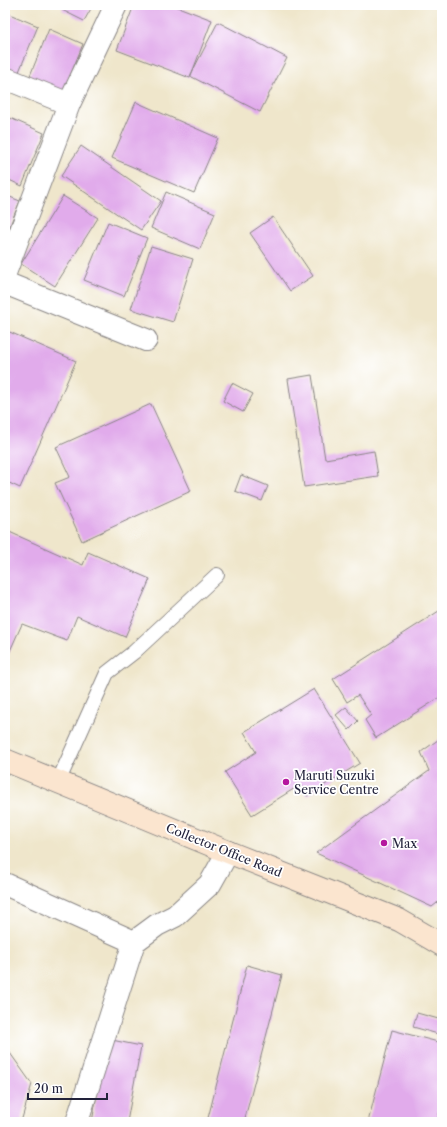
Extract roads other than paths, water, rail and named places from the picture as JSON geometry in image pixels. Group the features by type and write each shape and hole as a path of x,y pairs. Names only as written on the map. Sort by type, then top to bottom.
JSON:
{"main road":[{"name":"Collector Office Road","path":"5,760 228,852 400,920 442,945"}],"street":[{"path":"5,273 69,104 116,5"},
{"path":"5,78 69,104"},
{"path":"5,283 146,340"},
{"path":"77,1122 134,942 157,925 175,916 210,884 228,852"},
{"path":"5,884 134,942"}],"lane":[{"path":"58,782 107,673 134,652 216,575"}],"place":[{"name":"Maruti Suzuki Service Centre","path":"286,782"},
{"name":"Max","path":"384,843"}]}
